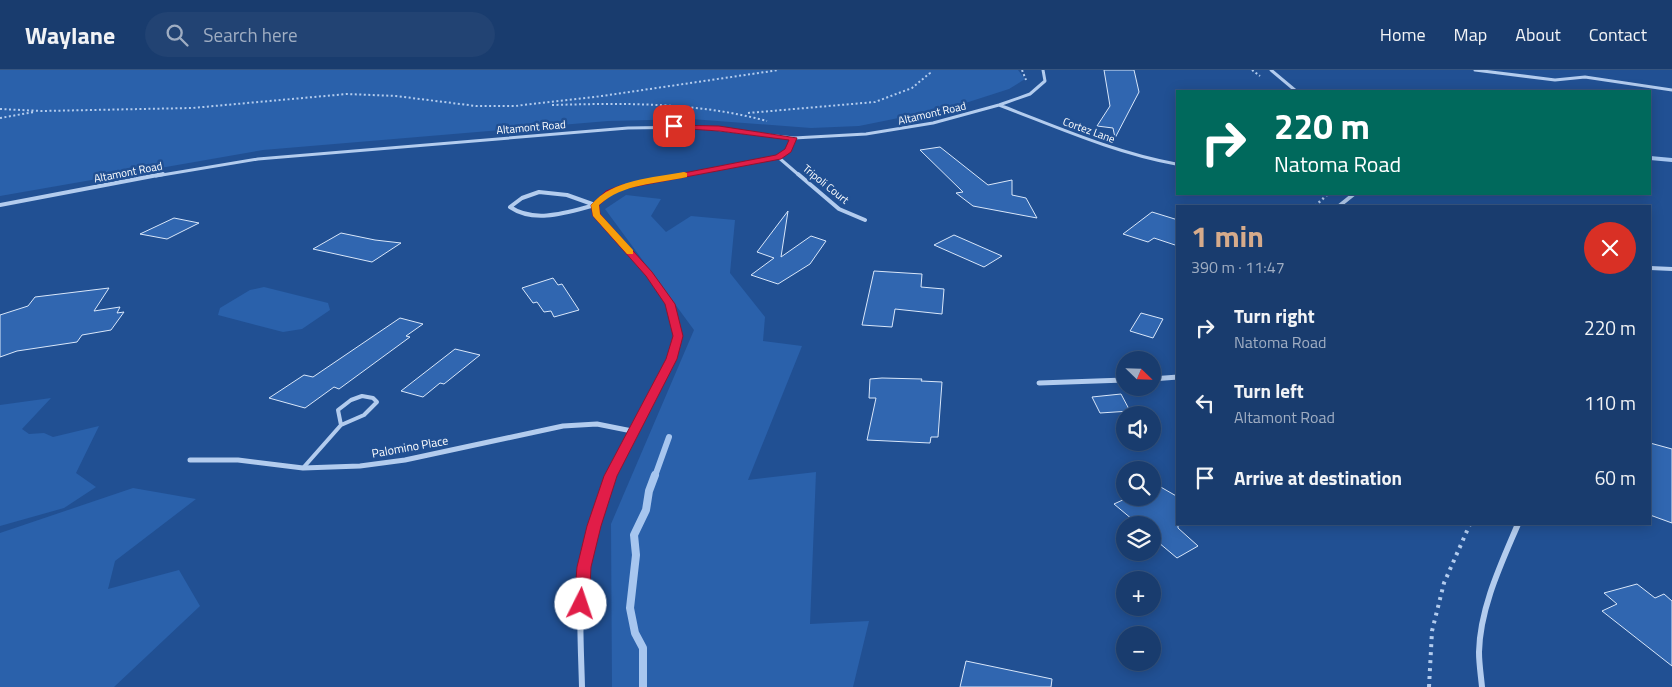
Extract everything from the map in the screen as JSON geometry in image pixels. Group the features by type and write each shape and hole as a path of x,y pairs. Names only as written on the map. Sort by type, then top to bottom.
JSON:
{"street":[{"name":"Altamont Road","path":"0,205 231,162 331,152 648,126 719,129 794,138 831,137 902,129 933,123 999,105 1030,94 1042,86 1045,81 1043,70"},
{"path":"1271,70 1295,90"},
{"path":"1475,70 1557,80 1585,77 1672,90"},
{"name":"Cortez Lane","path":"999,105 1122,151 1148,159 1176,164"},
{"path":"595,205 567,195 539,192 522,198 510,207 516,212 531,216 556,214 595,205 609,192 625,186 778,157 788,150 794,138"},
{"name":"Tripoli Court","path":"778,157 839,209 865,220"},
{"path":"1340,205 1353,195"},
{"path":"582,687 580,622 584,567 594,526 610,476 671,359 678,336 670,304 649,274 596,214 595,205"},
{"path":"1651,268 1672,269"},
{"path":"1161,378 1176,377"},
{"path":"1039,383 1116,380"},
{"name":"Palomino Place","path":"190,460 238,460 275,466 304,468 360,466 405,460 563,426 597,424 632,431"},
{"path":"1482,687 1479,650 1484,619 1500,567 1518,525"}],"lane":[{"path":"304,468 341,425 364,415 377,402 374,397 364,396 345,402 338,410 341,425"}],"path":[{"path":"537,105 756,75 779,70"},
{"path":"0,108 42,111 192,108 347,94 396,96 476,106 619,104 742,113 791,111 876,102 912,88 930,74 930,70"},
{"path":"0,118 42,111"},
{"path":"742,113 769,121"},
{"path":"1315,205 1327,195"},
{"path":"1429,687 1434,622 1444,583 1470,525"}],"shaded area":[{"path":"0,70 1018,70 1025,79 1009,89 953,107 859,126 811,128 691,119 608,121 263,150 0,196"},
{"path":"626,195 661,199 651,216 666,232 691,216 735,220 730,273 765,317 763,341 802,346 748,480 816,472 810,624 869,621 853,687 612,687 611,524 694,330 605,209"},
{"path":"264,287 328,303 330,310 302,329 283,332 218,315 220,308 250,290"},
{"path":"51,398 22,429 29,434 44,433 53,437 99,426 76,473 96,487 64,508 0,526 0,405"},
{"path":"133,488 196,499 115,561 108,589 179,570 200,606 114,687 0,687 0,533"}],"building":[{"path":"1104,70 1134,70 1139,92 1115,138 1113,128 1097,126 1110,106"},
{"path":"940,147 988,185 1012,180 1012,195 1026,198 1037,218 973,206 956,193 963,192 920,150"},
{"path":"788,211 781,257 811,236 826,241 810,264 778,284 751,275 774,258 757,252"},
{"path":"1152,212 1176,219 1176,245 1154,238 1148,242 1123,234"},
{"path":"174,218 199,223 167,239 140,234"},
{"path":"341,233 401,243 372,262 313,249"},
{"path":"954,235 1002,256 984,267 934,245"},
{"path":"874,271 922,274 921,287 944,289 942,314 895,309 892,327 862,325"},
{"path":"553,278 558,285 562,284 579,310 554,317 551,311 544,312 537,302 533,303 522,288"},
{"path":"109,288 94,311 120,307 117,313 124,312 111,330 82,335 77,342 17,351 0,357 0,315 28,306 35,297"},
{"path":"1141,313 1163,319 1153,338 1130,331"},
{"path":"400,318 423,324 406,336 410,337 339,389 334,387 305,408 269,398 304,375 313,377"},
{"path":"455,349 480,355 444,384 440,383 423,397 401,391"},
{"path":"870,379 922,379 921,381 942,382 938,437 931,437 930,443 867,440 876,398 869,398"},
{"path":"1116,395 1122,396 1127,406 1116,406 1116,412 1100,413 1092,397"},
{"path":"1651,443 1672,449 1672,523 1651,515"},
{"path":"1161,487 1176,496 1176,525 1198,546 1177,558 1161,545 1161,516 1128,516 1116,506 1161,506"},
{"path":"1637,584 1655,598 1664,594 1672,601 1672,666 1602,611 1617,604 1604,593"},
{"path":"966,661 1052,679 1051,687 960,687"}],"waterway":[{"path":"1651,158 1672,160"},
{"path":"655,476 669,437"},
{"path":"643,687 643,648 635,633 630,608 636,555 634,535 646,510 649,491 655,475"}],"slow traffic":[{"path":"630,252 596,214 595,205 600,198 609,192 625,186 684,175"}],"route":[{"path":"581,604 584,567 594,526 610,476 671,359 678,336 670,304 649,274 596,214 595,205 600,198 609,192 625,186 778,157 788,150 794,138 674,126"}]}
